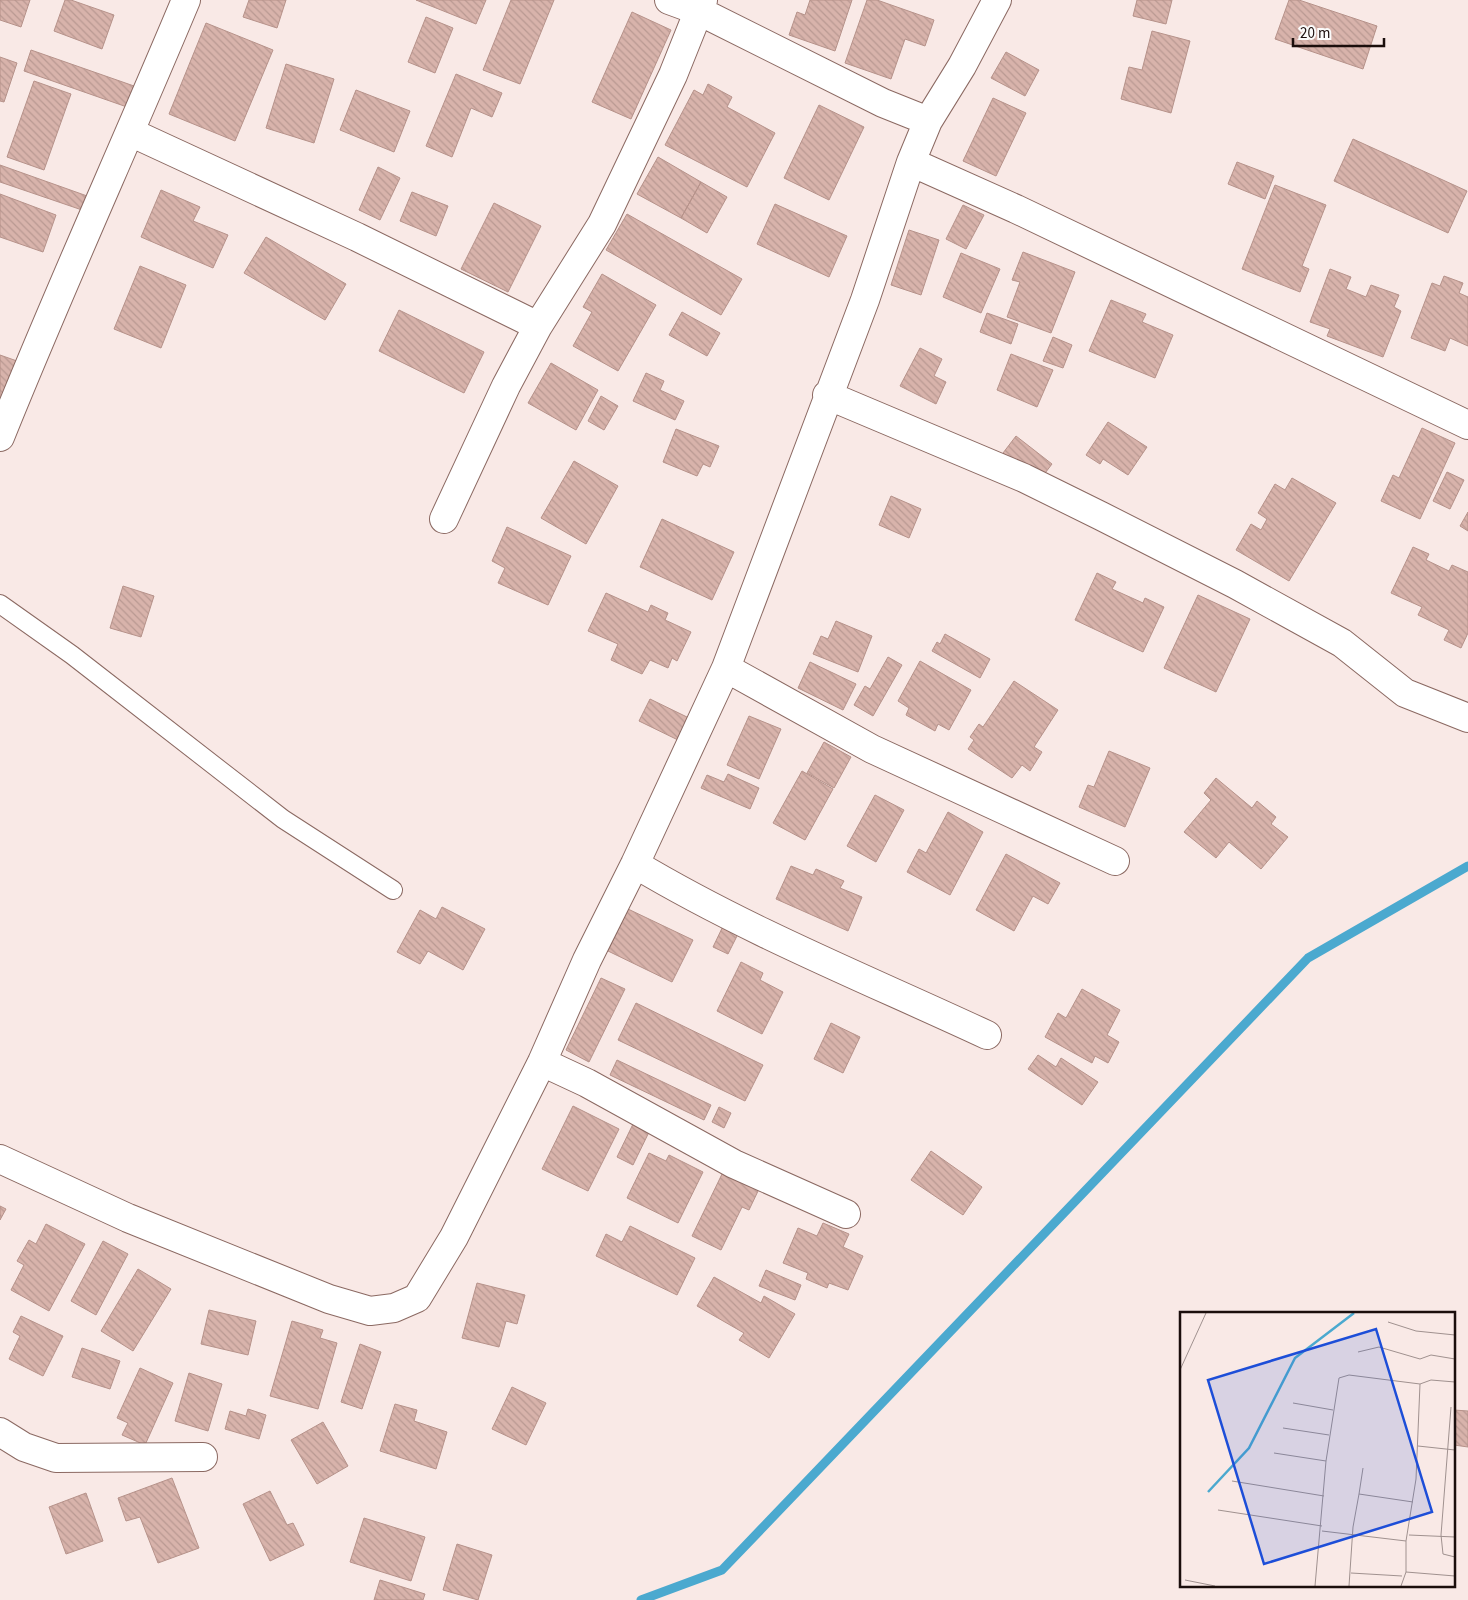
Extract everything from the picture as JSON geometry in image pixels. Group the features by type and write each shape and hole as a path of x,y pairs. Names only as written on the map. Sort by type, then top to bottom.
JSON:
{"street":[{"path":"0,437 52,306 130,132 186,0"},
{"path":"669,0 701,5 883,102 928,122"},
{"path":"0,1159 128,1218 329,1299 370,1311 394,1308 417,1298 454,1237 542,1062 587,960 635,864 726,668 827,395 865,300 911,162 928,122 967,58 998,0"},
{"path":"444,519 506,386 538,326 602,224 673,75 701,5"},
{"path":"130,132 357,237 538,326"},
{"path":"911,162 1016,209 1468,425"},
{"path":"827,395 1024,478 1101,516 1234,584 1342,643 1405,694 1468,718"},
{"path":"726,668 872,749 1115,861"},
{"path":"635,864 681,892 726,914 987,1035"},
{"path":"542,1062 588,1083 734,1164 846,1214"},
{"path":"0,1432 24,1447 56,1458 203,1457"}],"lane":[{"path":"0,604 72,655 282,819 393,890"}],"building":[{"path":"0,0 30,0 21,27 0,20"},
{"path":"65,0 71,0 114,15 102,49 54,31"},
{"path":"249,0 286,0 277,28 243,17"},
{"path":"416,0 486,0 476,24"},
{"path":"511,0 554,0 520,84 483,70"},
{"path":"810,0 852,0 835,51 789,35 797,12 805,15"},
{"path":"867,0 877,0 934,20 925,46 905,39 891,79 845,63"},
{"path":"1137,0 1172,0 1166,24 1133,16"},
{"path":"1289,0 1299,0 1377,26 1363,69 1275,39"},
{"path":"632,12 671,30 631,119 592,102"},
{"path":"426,17 453,28 435,73 408,62"},
{"path":"206,23 273,50 235,141 169,114"},
{"path":"1152,31 1190,41 1171,113 1121,99 1129,67 1142,70"},
{"path":"31,50 134,86 127,107 24,71"},
{"path":"1006,52 1039,70 1025,96 991,78"},
{"path":"0,57 17,63 4,102 0,101"},
{"path":"286,64 334,79 314,143 266,128"},
{"path":"456,74 502,93 492,117 471,108 452,157 426,146"},
{"path":"34,81 71,94 44,170 7,157"},
{"path":"708,84 732,97 727,107 775,133 747,187 665,145 694,90 703,95"},
{"path":"356,90 410,111 394,152 340,130"},
{"path":"993,98 1026,113 996,176 963,161"},
{"path":"819,105 864,127 829,200 784,178"},
{"path":"1353,139 1467,191 1448,233 1334,181"},
{"path":"658,157 701,182 681,218 637,194"},
{"path":"1237,162 1274,176 1265,199 1228,184"},
{"path":"0,165 90,197 85,211 0,182"},
{"path":"378,167 400,178 380,220 359,210"},
{"path":"701,182 727,197 707,233 681,218"},
{"path":"1275,185 1326,205 1302,266 1309,269 1300,292 1242,269"},
{"path":"161,190 200,207 193,221 228,235 213,268 141,237"},
{"path":"412,192 448,206 436,236 400,221"},
{"path":"0,194 56,215 43,252 0,237"},
{"path":"494,203 541,226 508,292 461,269"},
{"path":"775,204 847,236 829,277 757,244"},
{"path":"963,205 984,215 966,249 946,239"},
{"path":"627,214 742,279 721,315 606,250"},
{"path":"909,230 939,240 921,295 891,285"},
{"path":"266,237 346,284 325,320 244,273"},
{"path":"1023,252 1075,272 1051,333 1007,317 1020,282 1012,280"},
{"path":"961,253 1000,269 981,313 943,297"},
{"path":"140,266 186,285 161,348 114,329"},
{"path":"1330,269 1351,277 1346,289 1366,297 1371,285 1399,295 1394,307 1401,311 1383,357 1327,336 1330,329 1310,322"},
{"path":"602,274 656,305 618,371 573,346 592,312 583,307"},
{"path":"1444,276 1463,283 1459,293 1468,297 1468,346 1450,338 1445,351 1411,338 1432,283 1440,286"},
{"path":"1111,300 1146,314 1142,322 1173,335 1155,378 1089,351"},
{"path":"399,310 484,352 464,393 379,351"},
{"path":"682,312 720,333 707,356 669,335"},
{"path":"987,313 1018,324 1011,344 980,332"},
{"path":"1053,337 1072,345 1063,368 1043,361"},
{"path":"920,348 942,359 934,376 946,382 936,404 900,386"},
{"path":"1011,354 1053,370 1037,407 997,390"},
{"path":"0,355 17,361 3,399 0,398"},
{"path":"551,363 598,390 576,430 528,403"},
{"path":"646,373 664,381 660,390 684,401 675,420 633,401"},
{"path":"601,396 618,406 604,430 588,421"},
{"path":"1108,422 1147,447 1128,475 1103,459 1100,464 1086,455"},
{"path":"1422,428 1455,443 1420,519 1381,501 1393,475 1399,478"},
{"path":"676,429 719,446 710,467 703,464 697,476 663,462"},
{"path":"1016,436 1052,464 1039,481 1003,453"},
{"path":"574,461 618,486 586,544 541,518"},
{"path":"1447,472 1464,480 1450,509 1433,501"},
{"path":"1292,478 1336,503 1289,581 1236,550 1251,524 1261,530 1267,519 1258,513 1275,484 1285,490"},
{"path":"891,496 921,509 909,538 879,525"},
{"path":"1468,512 1468,531 1460,526"},
{"path":"662,519 734,552 712,600 640,567"},
{"path":"507,527 571,556 548,605 498,583 505,568 492,561"},
{"path":"1413,547 1429,554 1426,560 1449,571 1452,565 1468,572 1468,633 1461,648 1444,640 1449,630 1418,615 1422,607 1391,593"},
{"path":"1097,573 1116,582 1112,589 1143,603 1145,598 1164,607 1143,652 1075,620"},
{"path":"123,586 154,596 141,637 110,628"},
{"path":"606,593 648,612 651,605 668,613 665,620 691,632 677,661 672,658 668,668 650,660 642,674 611,660 618,644 588,631"},
{"path":"1198,595 1250,619 1216,692 1164,668"},
{"path":"836,621 872,636 858,672 813,654 821,636 828,639"},
{"path":"945,634 990,659 980,678 932,651 937,642 940,644"},
{"path":"888,657 902,665 873,716 854,705 865,686 870,689"},
{"path":"920,661 971,690 949,730 938,724 935,731 906,715 909,708 898,701"},
{"path":"810,662 856,684 843,710 798,688"},
{"path":"1014,681 1058,710 1034,747 1042,752 1030,771 1022,765 1012,778 968,749 974,740 970,737 979,724 983,727"},
{"path":"650,699 689,718 678,740 639,721"},
{"path":"749,716 781,729 759,779 727,765"},
{"path":"824,742 851,757 834,788 807,773"},
{"path":"1109,751 1150,768 1125,827 1079,807 1088,785 1094,787"},
{"path":"802,771 833,789 805,840 773,823"},
{"path":"728,774 759,788 750,809 701,788 707,775 724,782"},
{"path":"1216,778 1252,808 1257,801 1276,817 1271,824 1288,837 1261,869 1229,842 1216,858 1184,832 1211,800 1204,793"},
{"path":"875,795 904,810 876,862 847,846"},
{"path":"948,812 983,832 950,895 907,872 919,849 926,853"},
{"path":"1006,854 1060,883 1048,904 1033,896 1014,931 976,910"},
{"path":"791,866 813,875 816,869 844,881 840,888 862,897 848,931 776,899"},
{"path":"442,907 485,929 463,970 428,951 420,964 397,952 420,910 436,919"},
{"path":"628,909 693,940 672,982 608,951"},
{"path":"725,922 740,930 728,954 713,947"},
{"path":"741,962 763,973 760,980 783,992 762,1034 717,1011"},
{"path":"601,978 625,989 589,1062 566,1050"},
{"path":"1082,989 1120,1010 1107,1035 1119,1042 1108,1063 1095,1056 1092,1063 1045,1037 1058,1013 1066,1018"},
{"path":"636,1003 763,1065 745,1101 618,1040"},
{"path":"831,1023 860,1037 843,1073 814,1059"},
{"path":"1038,1055 1056,1067 1061,1058 1098,1082 1082,1105 1028,1069"},
{"path":"617,1060 711,1105 704,1120 610,1075"},
{"path":"573,1106 619,1129 588,1191 542,1169"},
{"path":"719,1107 731,1113 724,1128 712,1122"},
{"path":"634,1122 650,1130 633,1165 617,1157"},
{"path":"931,1151 982,1187 963,1215 911,1180"},
{"path":"649,1153 666,1161 669,1155 703,1172 678,1223 627,1198"},
{"path":"723,1172 759,1189 749,1210 742,1207 721,1250 692,1236"},
{"path":"0,1206 6,1209 0,1220"},
{"path":"823,1223 849,1234 843,1247 863,1256 848,1290 829,1283 827,1288 806,1279 808,1273 783,1263 798,1228 817,1236"},
{"path":"46,1224 85,1244 49,1311 11,1290 24,1265 17,1261 29,1240 36,1244"},
{"path":"630,1226 695,1258 677,1295 596,1256 606,1234 622,1242"},
{"path":"103,1241 128,1254 96,1315 71,1301"},
{"path":"138,1269 171,1289 133,1351 101,1331"},
{"path":"766,1270 801,1285 795,1300 759,1286"},
{"path":"714,1277 761,1303 764,1296 795,1314 769,1358 739,1340 744,1333 697,1306"},
{"path":"477,1283 525,1295 517,1324 506,1321 499,1347 462,1338"},
{"path":"209,1310 256,1321 248,1355 201,1344"},
{"path":"21,1316 63,1336 43,1376 9,1359 20,1336 13,1332"},
{"path":"292,1321 323,1330 320,1338 337,1343 318,1409 270,1396"},
{"path":"360,1344 381,1352 362,1409 341,1402"},
{"path":"82,1348 120,1361 110,1389 72,1377"},
{"path":"140,1368 173,1383 145,1445 122,1435 128,1423 117,1418"},
{"path":"189,1373 222,1384 208,1431 175,1421"},
{"path":"512,1387 546,1403 526,1445 492,1429"},
{"path":"395,1404 417,1410 414,1421 447,1432 436,1469 380,1451"},
{"path":"248,1409 266,1415 259,1439 225,1429 230,1411 246,1416"},
{"path":"1456,1410 1468,1411 1468,1447 1456,1445"},
{"path":"323,1422 348,1466 317,1484 291,1440"},
{"path":"172,1478 199,1548 158,1563 140,1517 126,1521 118,1498"},
{"path":"270,1491 287,1525 293,1523 304,1545 270,1561 243,1504"},
{"path":"86,1493 103,1541 66,1554 49,1507"},
{"path":"364,1518 425,1537 411,1581 350,1562"},
{"path":"457,1544 492,1555 478,1600 443,1590"},
{"path":"380,1580 425,1594 423,1600 374,1600"}],"waterway":[{"path":"641,1600 722,1570 1308,958 1468,866"}]}
